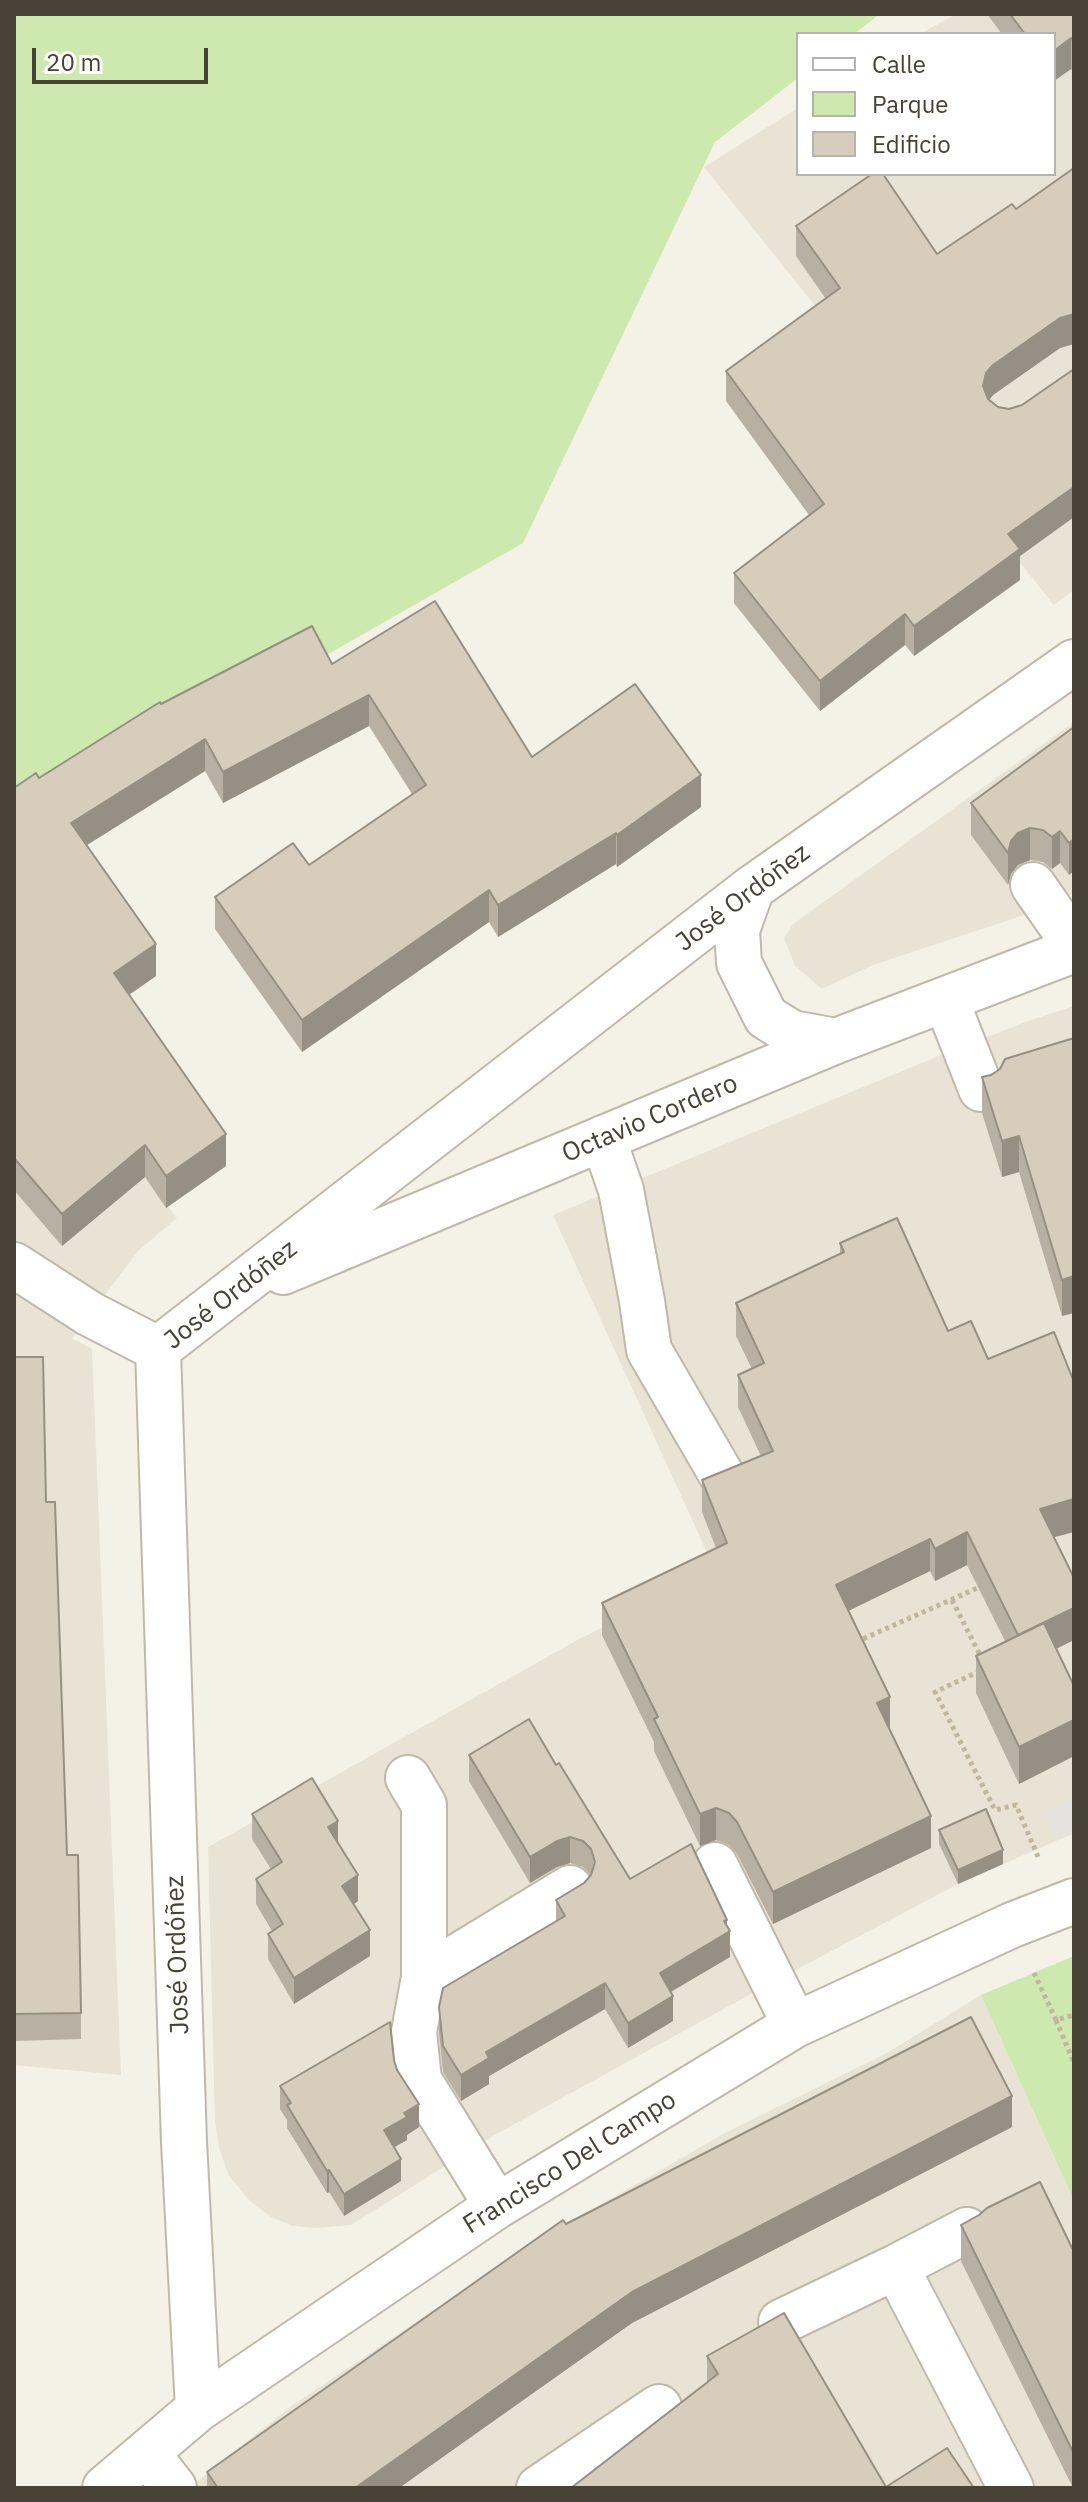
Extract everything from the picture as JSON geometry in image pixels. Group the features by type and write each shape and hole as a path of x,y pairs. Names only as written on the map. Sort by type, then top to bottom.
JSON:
{"street":[{"name":"José Ordóñez","path":"198,2409 184,2142 158,1349 752,888 1074,662"},
{"path":"1033,885 1074,947"},
{"path":"752,888 737,930 739,963 766,1017 792,1033 836,1041"},
{"name":"Octavio Cordero","path":"230,1295 836,1041 1074,947"},
{"path":"946,1000 981,1089"},
{"path":"603,1138 621,1190 649,1350 721,1474"},
{"path":"14,1265 90,1314 158,1349"},
{"path":"408,1778 424,1805 424,1977 414,2032 419,2080 497,2206"},
{"path":"715,1865 795,2025"},
{"path":"424,1977 570,1888"},
{"name":"Francisco Del Campo","path":"105,2488 198,2409 497,2206 795,2025 1012,1925 1068,1904"},
{"path":"781,2322 967,2230"},
{"path":"896,2267 1011,2488"},
{"path":"539,2488 659,2407"},
{"path":"147,2453 174,2488"}],"path":[{"path":"851,1644 995,1581"},
{"path":"952,1600 987,1668 935,1692 995,1810 1016,1805 1034,1850 1068,1904"},
{"path":"1012,1925 1074,2063"},
{"path":"1056,2020 1074,2015"}],"shaded area":[{"path":"956,14 1074,14 1074,590 1054,605 704,167 796,109 796,176 1056,176 1056,32 924,32"},
{"path":"1074,722 1074,893 1024,915 873,965 822,989 795,966 784,938 793,924"},
{"path":"1074,1006 1074,1833 958,1884 758,1990 493,2136 351,2225 293,2226 271,2217 250,2201 229,2176 219,2148 215,2121 208,1847 581,1638 697,1582 715,1570 553,1215 941,1055"},
{"path":"14,1010 177,1218 139,1250 72,1338 92,1349 121,2075 14,2065"},
{"path":"1074,1798 1074,1833 1058,1840 1044,1812"},
{"path":"981,1995 1074,2201 1074,2488 189,2488 290,2407 495,2269 725,2133 887,2053"}],"green space":[{"path":"14,14 880,14 857,32 796,32 796,80 715,142 523,543 14,833"},
{"path":"1074,1956 1074,2201 981,1995"}],"building":[{"path":"1010,14 1074,14 1074,43 1071,38 1056,49 1056,32 1024,32"},
{"path":"1074,168 1074,314 1060,318 993,365 986,373 983,386 988,399 998,407 1009,409 1022,405 1074,369 1074,487 1008,534 1020,549 914,626 905,614 820,681 734,573 824,504 726,371 840,288 796,226 869,176 884,176 937,254 1012,204 1016,209"},
{"path":"435,601 532,757 635,684 701,775 617,835 498,905 489,890 302,1020 215,897 293,843 309,865 426,785 369,695 223,772 205,739 71,823 156,944 114,973 226,1134 166,1176 145,1145 62,1214 14,1158 14,788 36,773 39,778 160,702 312,626 332,664"},
{"path":"1074,727 1074,839 1069,843 1060,831 1052,837 1043,830 1030,828 1018,833 1011,841 1008,853 971,803"},
{"path":"1074,1038 1074,1276 1062,1280 1019,1136 1002,1141 982,1077 1000,1069 1005,1059"},
{"path":"897,1218 948,1331 971,1321 988,1359 1054,1332 1074,1382 1074,1499 1040,1509 1074,1578 1074,1608 1018,1635 967,1532 935,1549 930,1539 836,1585 890,1697 877,1703 931,1816 773,1892 737,1822 729,1813 716,1808 700,1814 654,1719 658,1717 602,1603 727,1543 702,1480 773,1451 738,1375 764,1363 736,1303 844,1252 840,1243"},
{"path":"14,1357 43,1357 46,1502 55,1502 67,1855 78,1855 81,2013 14,2014"},
{"path":"1044,1623 1074,1686 1074,1720 1019,1747 976,1656"},
{"path":"529,1719 630,1879 691,1844 730,1931 660,1973 673,1996 628,2023 605,1983 486,2052 489,2058 461,2075 443,2046 439,2007 443,1988 565,1916 556,1900 584,1883 591,1875 595,1862 591,1849 583,1841 570,1837 530,1857 469,1755"},
{"path":"312,1778 338,1821 328,1827 358,1875 342,1886 370,1930 294,1978 268,1934 283,1924 256,1879 282,1862 252,1814"},
{"path":"986,1809 1003,1850 958,1870 939,1830"},
{"path":"971,2017 1012,2096 632,2292 355,2488 218,2488 207,2472 563,2220 566,2224"},
{"path":"390,2022 397,2070 419,2104 404,2113 407,2117 384,2130 401,2159 344,2194 287,2105 291,2103 280,2086"},
{"path":"1040,2182 1074,2252 1074,2454 961,2225 987,2208"},
{"path":"784,2313 886,2487 947,2448 974,2488 571,2488 718,2374 707,2356"}]}
